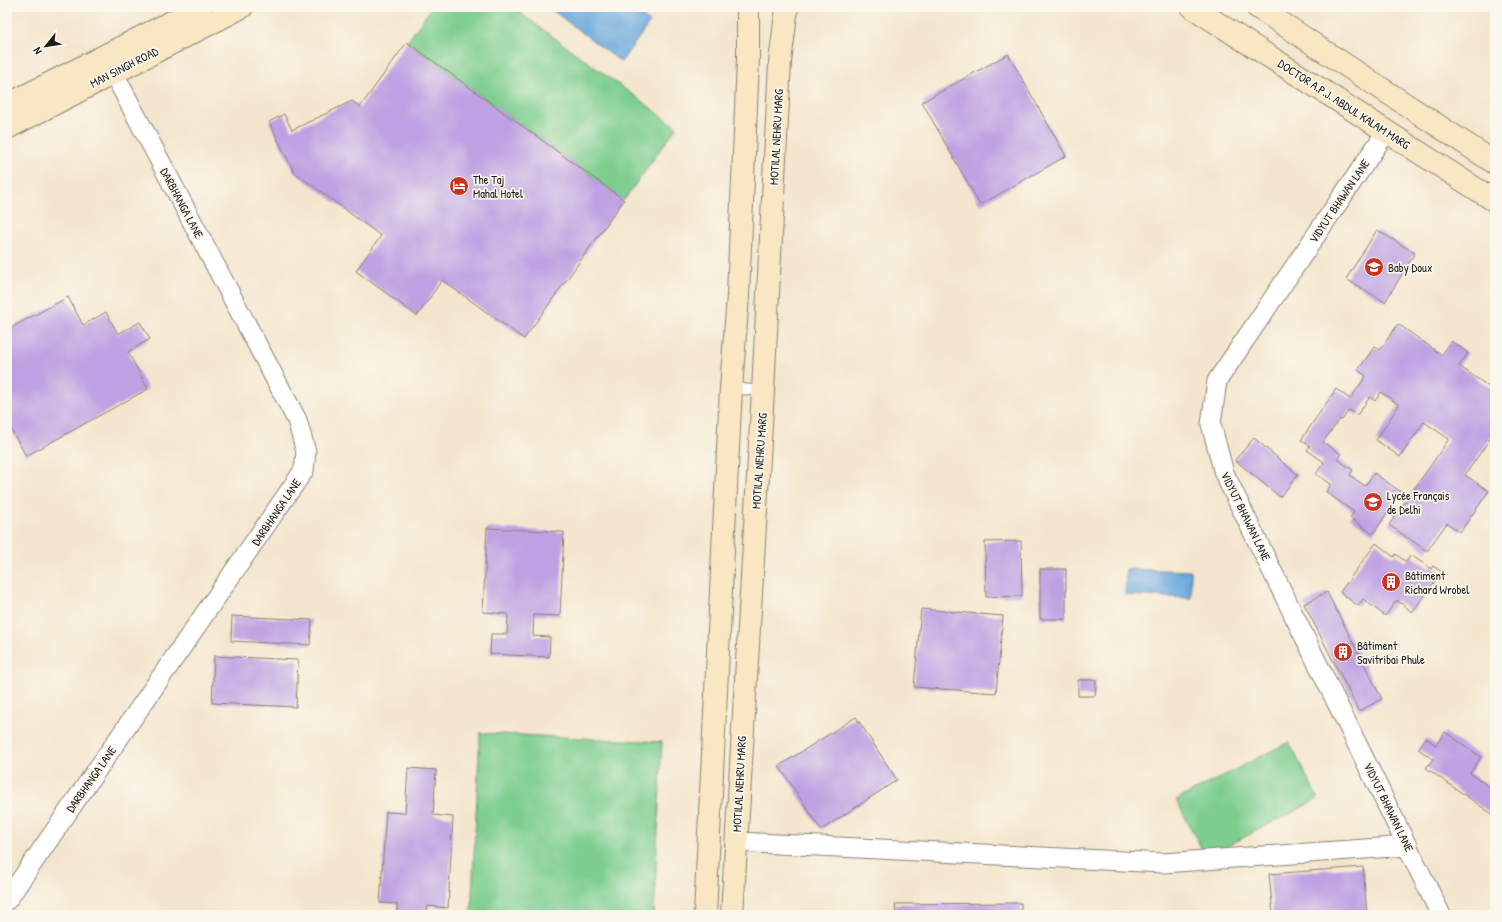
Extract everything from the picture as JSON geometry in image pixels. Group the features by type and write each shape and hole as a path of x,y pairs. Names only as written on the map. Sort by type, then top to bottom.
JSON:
{"main road":[{"name":"MAN SINGH ROAD","path":"7,105 201,7"},
{"name":"MAN SINGH ROAD","path":"7,128 113,72 242,7"},
{"path":"705,915 731,388 738,296 748,68 748,7"},
{"name":"MOTILAL NEHRU MARG","path":"732,915 763,391 780,62 788,7"},
{"name":"DOCTOR A.P.J. ABDUL KALAM MARG","path":"1192,7 1495,201"},
{"path":"1257,7 1495,163"}],"street":[{"name":"DARBHANGA LANE","path":"7,900 304,470 306,452 297,420 113,72"},
{"name":"VIDYUT BHAWAN LANE","path":"1386,132 1217,381 1211,424 1224,473 1441,915"},
{"path":"736,842 1163,863 1408,846"},
{"path":"7,912 10,915"}],"lane":[{"path":"731,388 763,391"}],"green space":[{"path":"432,7 512,7 677,127 624,200 407,42"},
{"path":"480,733 662,742 654,915 471,915"},
{"path":"1289,742 1318,799 1206,857 1176,800"}],"water":[{"path":"548,7 630,7 650,22 621,62"},
{"path":"1126,569 1191,571 1191,598 1125,595"}],"building":[{"name":"The Taj Mahal Hotel","path":"407,42 624,200 524,339 442,280 417,316 356,271 381,236 294,172 269,122 284,114 292,130 352,101 360,107"},
{"path":"1008,54 1066,156 980,205 922,102"},
{"path":"1377,230 1415,253 1385,302 1346,279"},
{"path":"68,297 83,325 106,312 118,334 140,322 150,339 128,352 148,389 26,456 11,429 7,432 7,330"},
{"path":"1398,324 1442,355 1451,341 1468,353 1459,366 1495,391 1495,432 1465,475 1489,491 1460,532 1447,523 1427,551 1389,525 1449,439 1424,422 1400,457 1376,440 1399,405 1381,392 1375,401 1370,397 1357,415 1349,410 1342,420 1340,419 1323,442 1341,454 1337,459 1353,470 1350,475 1365,486 1374,473 1401,492 1373,534 1350,518 1354,512 1326,492 1331,484 1316,474 1324,462 1307,450 1310,446 1301,440 1336,389 1350,399 1366,376 1358,370 1375,346 1380,350"},
{"path":"1254,438 1298,475 1280,497 1235,460"},
{"path":"487,528 564,532 560,616 534,615 533,636 550,637 549,657 490,654 491,634 507,634 508,614 483,612"},
{"path":"1021,541 1022,596 986,597 985,542"},
{"name":"Bâtiment Richard Wrobel","path":"1376,543 1394,557 1396,554 1406,562 1411,555 1431,569 1433,566 1442,572 1412,612 1397,600 1385,616 1363,599 1358,606 1340,592"},
{"path":"1040,569 1066,569 1066,619 1040,619"},
{"name":"Bâtiment Savitribai Phule","path":"1327,592 1382,699 1359,711 1304,604"},
{"path":"921,609 1003,616 996,693 914,687"},
{"path":"232,616 312,620 310,645 231,641"},
{"path":"214,656 298,660 296,707 212,703"},
{"path":"1078,680 1096,680 1095,696 1078,696"},
{"path":"856,717 897,780 821,830 779,766"},
{"path":"1445,732 1481,757 1470,773 1495,791 1495,816 1426,768 1433,759 1418,749 1426,738 1436,745"},
{"path":"408,768 436,770 433,815 453,817 448,908 428,906 427,915 397,915 397,904 380,903 386,812 405,813"},
{"path":"1363,867 1367,915 1273,915 1269,874"},
{"path":"1021,903 1021,915 896,915 895,904"}],"place":[{"name":"The Taj Mahal Hotel","path":"459,186"},
{"name":"Baby Doux","path":"1374,267"},
{"name":"Lycée Français de Delhi","path":"1373,502"},
{"name":"Bâtiment Richard Wrobel","path":"1391,582"},
{"name":"Bâtiment Savitribai Phule","path":"1343,652"}]}
